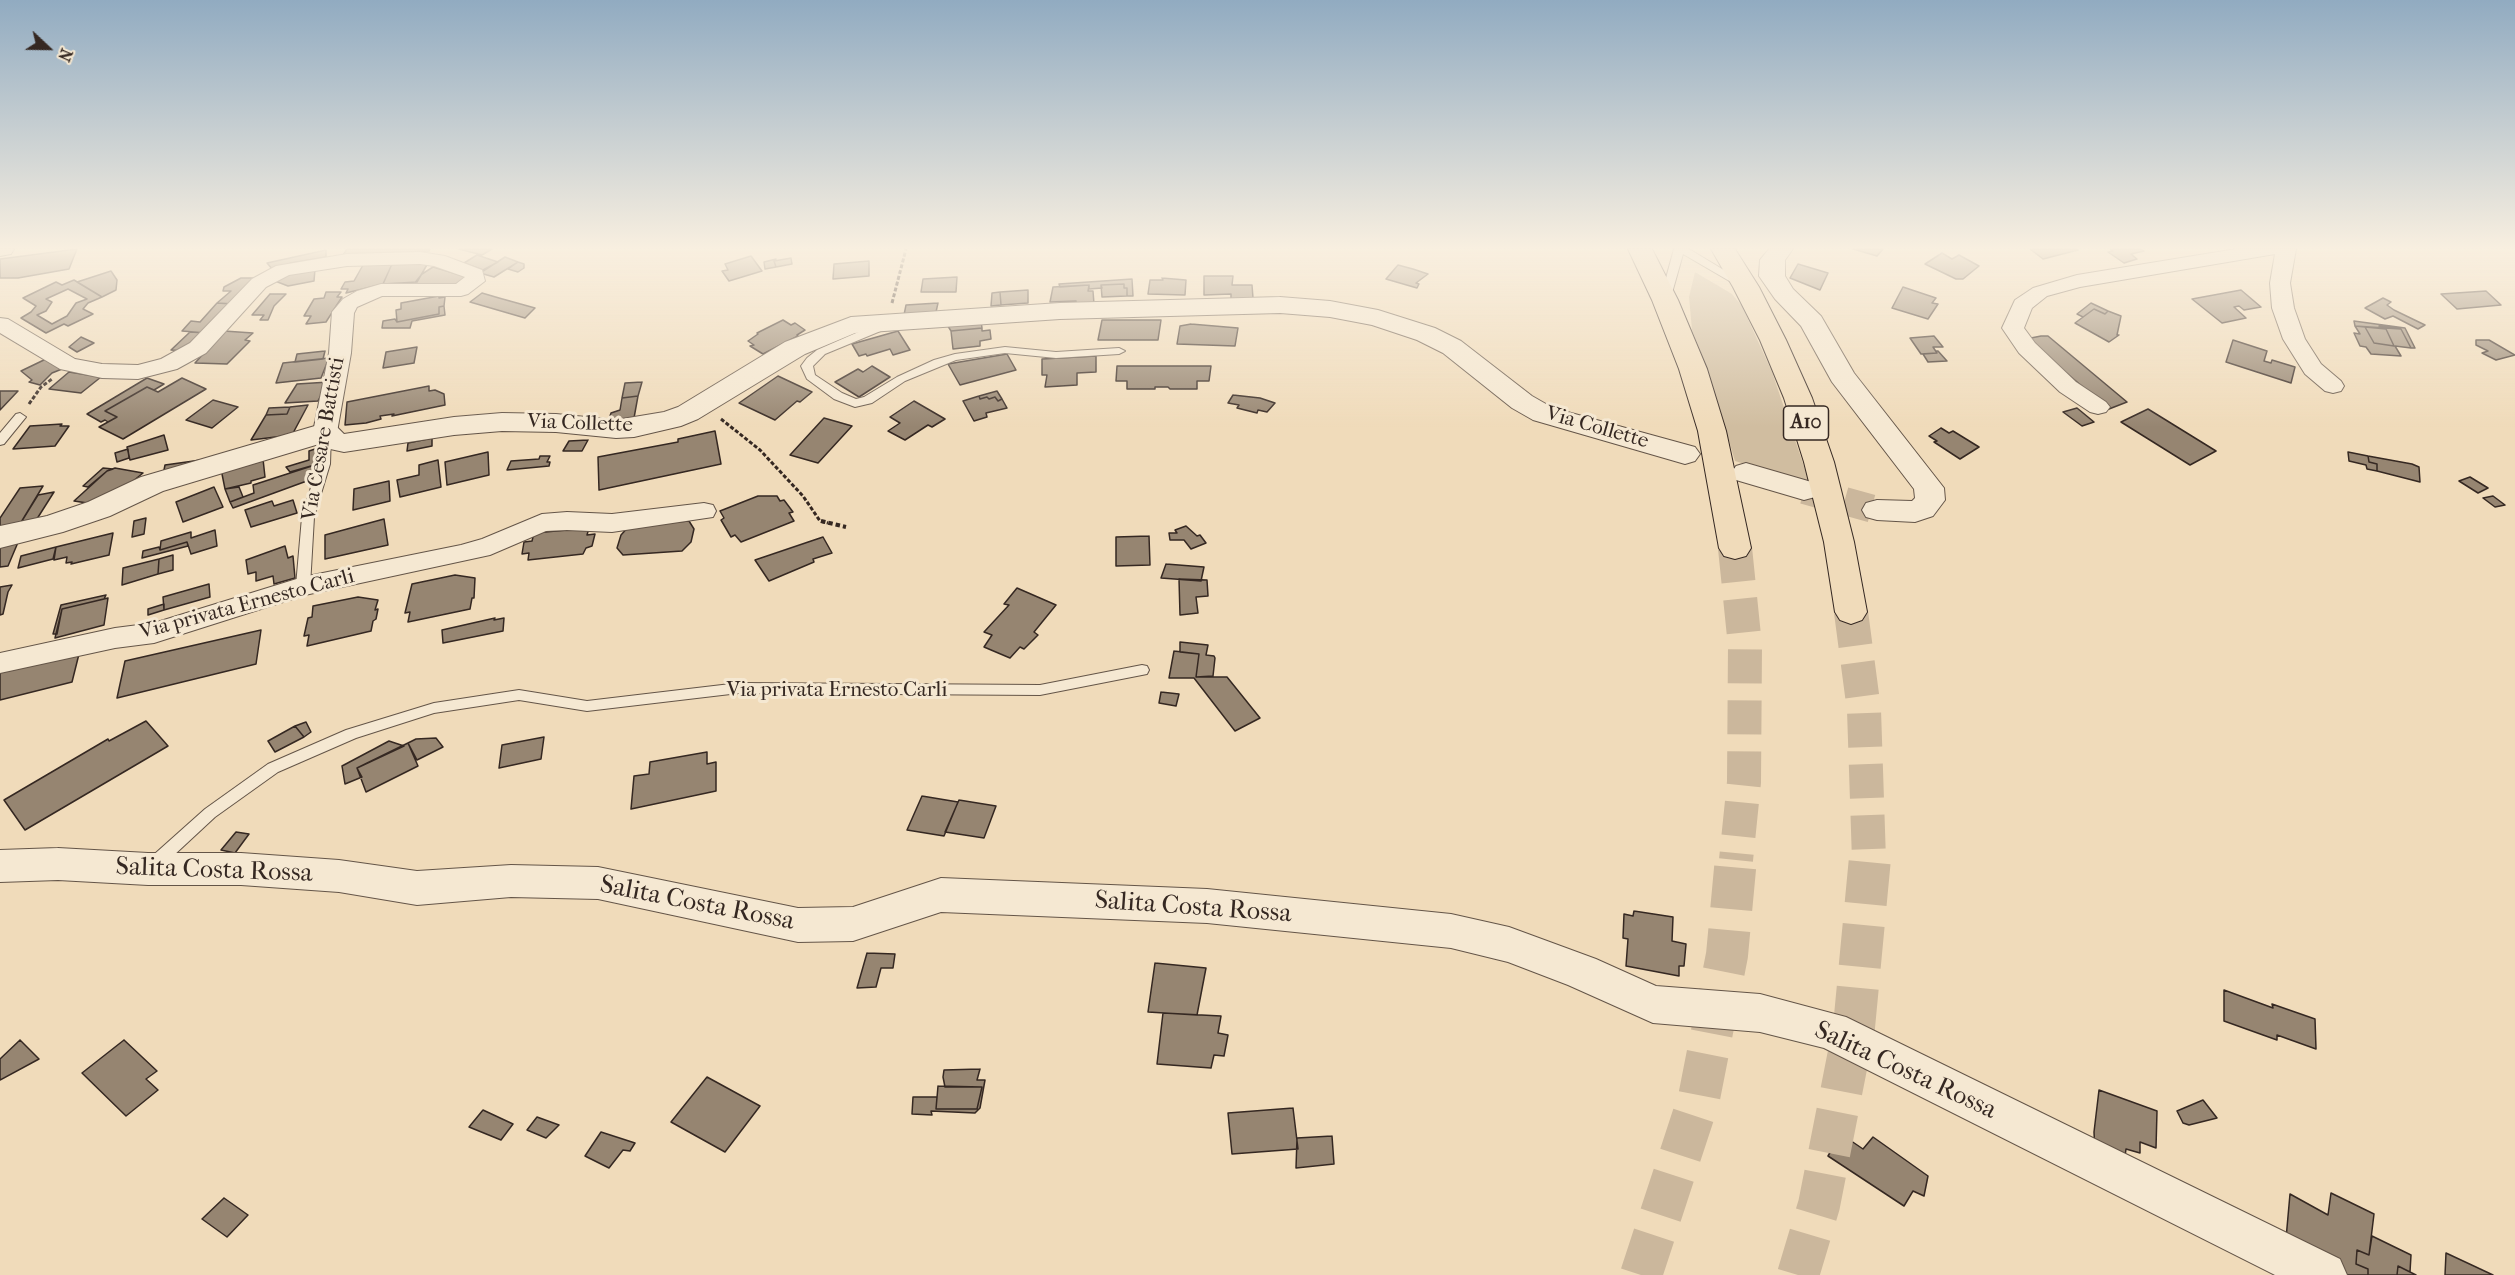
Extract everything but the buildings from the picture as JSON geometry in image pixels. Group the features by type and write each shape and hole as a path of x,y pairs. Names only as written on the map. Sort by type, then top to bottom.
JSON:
{"highway":[{"path":"1668,308 1693,369 1712,431 1735,548"},
{"name":"A10","path":"1756,308 1794,388 1819,462 1839,542 1851,612"}],"street":[{"name":"Via Cesare Battisti","path":"0,324 71,364 102,371 129,373 158,368 180,360 198,348 235,308"},
{"name":"Via Cesare Battisti","path":"325,432 340,353 343,312 346,308"},
{"name":"Via Collette","path":"325,432 330,440 344,443 454,426 502,422 556,423 616,429 634,428 671,420 704,406 795,348 851,325 1060,311 1152,308"},
{"name":"Via Collette","path":"1312,308 1354,313 1401,325 1452,347 1522,402 1543,414 1685,454"},
{"path":"1798,308 1812,322 1842,376 1929,488 1930,500 1916,512 1877,510"},
{"path":"2021,308 2013,328 2027,348 2068,387 2098,407"},
{"path":"2283,308 2294,339 2313,369 2333,386"},
{"path":"0,537 52,525 99,509 152,484 325,432"},
{"path":"1746,473 1803,490"},
{"name":"Via privata Ernesto Carli","path":"0,663 115,638 154,633 303,586 461,554 490,546 542,523 567,521 612,523 704,511"},
{"name":"Salita Costa Rossa","path":"0,866 58,864 148,869 241,869 339,876 417,888 511,881 598,883 798,925 853,924 941,895 1207,906 1451,931 1509,945 1582,972 1653,1004 1760,1013 1831,1031 2324,1275"}],"lane":[{"name":"Via Collette","path":"887,321 879,328 821,352 811,360 807,370 838,396 855,403 868,400 901,379 955,357 1005,350 1056,355 1119,351"},
{"path":"0,441 20,417"},
{"name":"Via Cesare Battisti","path":"303,586 308,516 324,464 325,432"},
{"name":"Via privata Ernesto Carli","path":"148,869 210,813 273,768 351,734 434,708 519,696 587,706 739,688 1040,690 1142,670"}],"path":[{"path":"887,321 890,308"},
{"path":"20,417 40,387 71,364"},
{"path":"704,406 760,450 803,496 820,521 846,527"}],"shaded area":[{"path":"1690,308 1743,308 1772,372 1810,484 1735,461 1708,370 1692,330"}],"tunnel":[{"path":"1804,490 1877,510"},
{"path":"1735,548 1745,646 1744,782 1736,860"},
{"path":"1851,612 1864,710 1869,860"},
{"path":"1641,1275 1699,1098 1727,955 1736,858"},
{"path":"1798,1275 1819,1205 1854,1027 1870,858"}]}
